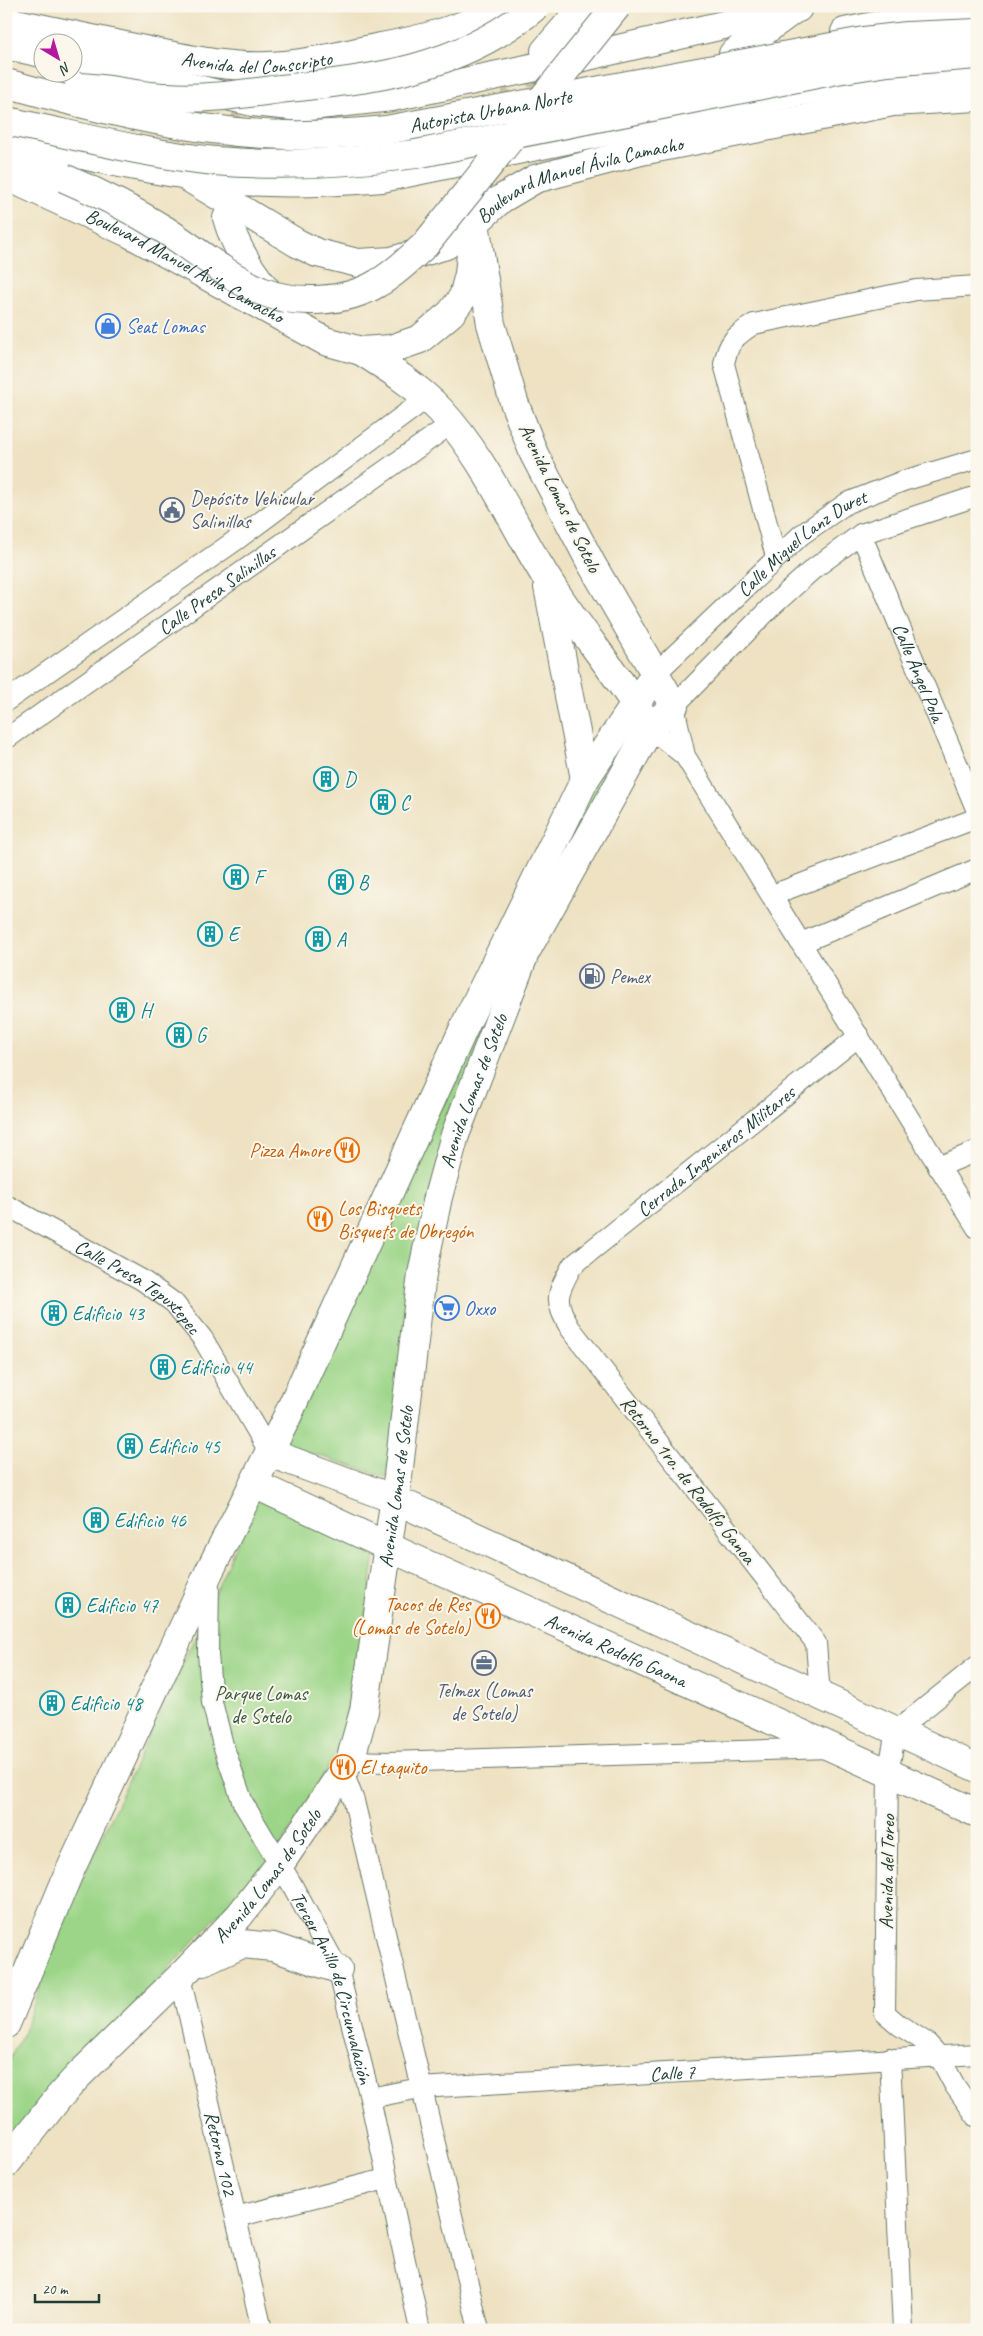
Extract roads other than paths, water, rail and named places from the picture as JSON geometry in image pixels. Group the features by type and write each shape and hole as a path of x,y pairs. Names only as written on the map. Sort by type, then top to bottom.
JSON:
{"main road":[{"name":"Avenida del Conscripto","path":"6,21 229,65 268,66 309,62 408,42 484,17 502,6"},
{"path":"6,78 146,95 188,98 348,82 393,74 456,56 499,34 536,6"},
{"path":"546,51 584,6"},
{"path":"6,159 43,170 104,195 140,214 245,283 268,293 292,300 316,299 358,292 377,284 400,268 425,245 618,6"},
{"path":"733,54 801,7"},
{"path":"82,61 252,102 301,106 392,97 570,60 801,7"},
{"path":"6,85 108,110 218,129 309,129 360,124 412,115 884,24 977,16"},
{"name":"Autopista Urbana Norte","path":"6,85 195,126 242,133 334,135 386,130 864,41 969,31"},
{"path":"6,45 32,51"},
{"name":"Autopista Urbana Norte","path":"6,121 169,154 215,161 268,163 370,160 416,154 837,70 888,62 977,55"},
{"path":"280,78 309,62"},
{"name":"Boulevard Manuel Ávila Camacho","path":"6,138 118,163 212,178 304,182 382,178 799,92 933,72 977,72"},
{"name":"Boulevard Manuel Ávila Camacho","path":"6,176 131,234 325,341 361,351 391,349 420,339 451,313 463,297 469,274 475,223 501,199 535,178 641,151 894,102 977,97"},
{"path":"182,174 297,243 317,253 358,263 392,261 446,245 475,223 477,191"},
{"path":"226,218 232,236 248,266 294,325"},
{"name":"Avenida Lomas de Sotelo","path":"6,2164 58,2097 239,1916 280,1864 346,1766 364,1711 399,1466 422,1274 438,1197 455,1134 525,953 650,728 674,706 591,563 534,454 514,402 491,324 475,223"},
{"path":"361,351 426,398 451,424 480,463 546,578 636,704 650,728"},
{"path":"546,578 585,779"},
{"name":"Avenida Lomas de Sotelo","path":"6,2024 68,1875 209,1572 270,1453 468,1019 585,779 656,672"},
{"path":"270,1453 394,1499 977,1768"},
{"name":"Avenida Rodolfo Gaona","path":"254,1484 387,1547 977,1813"},
{"path":"183,1974 232,1947 242,1944 274,1947 338,1969"}],"street":[{"path":"776,558 724,364 727,347 740,333 754,324 916,290 977,286"},
{"name":"Calle Presa Salinillas","path":"6,701 239,538 426,398"},
{"name":"Calle Presa Salinillas","path":"6,739 451,424"},
{"name":"Calle Miguel Lanz Duret","path":"656,672 776,558 802,535 847,503 902,481 977,459"},
{"name":"Calle Miguel Lanz Duret","path":"674,706 771,607 812,570 860,534 977,496"},
{"name":"Calle Ángel Pola","path":"860,534 977,811"},
{"path":"674,706 685,756 977,1228"},
{"path":"650,728 685,756"},
{"path":"772,896 977,818"},
{"path":"801,943 977,870"},
{"name":"Cerrada Ingenieros Militares","path":"572,1266 859,1036"},
{"path":"938,1167 977,1151"},
{"name":"Calle Presa Tepuxtepec","path":"6,1204 142,1280 174,1304 203,1339 270,1453"},
{"name":"Retorno 1ro. de Rodolfo Ganoa","path":"572,1266 559,1291 560,1312 816,1643 820,1696"},
{"name":"Tercer Anillo de Circunvalación","path":"209,1572 208,1654 212,1702 223,1745 243,1803 280,1864 338,1969 370,2098 420,2330"},
{"path":"896,1731 977,1666"},
{"name":"Avenida del Toreo","path":"896,1731 888,1772 885,2013 899,2025 927,2043 940,2056"},
{"path":"479,2330 420,2088 346,1766 408,1762 834,1748"},
{"name":"Retorno 102","path":"183,1974 262,2330"},
{"name":"Calle 7","path":"370,2098 420,2088 977,2054"},
{"path":"940,2056 955,2086 977,2117"},
{"path":"890,2058 903,2330"},
{"path":"236,2217 386,2179"}],"tunnel":[{"path":"486,158 514,97 543,54"},
{"path":"225,185 230,157 239,131 253,107 271,86"}],"place":[{"name":"Seat Lomas","path":"108,326"},
{"name":"Depósito Vehicular Salinillas","path":"172,510"},
{"name":"D","path":"326,779"},
{"name":"C","path":"383,802"},
{"name":"F","path":"236,877"},
{"name":"B","path":"341,882"},
{"name":"E","path":"210,934"},
{"name":"A","path":"318,939"},
{"name":"Pemex","path":"592,976"},
{"name":"H","path":"122,1010"},
{"name":"G","path":"179,1035"},
{"name":"Pizza Amore","path":"347,1150"},
{"name":"Los Bisquets Bisquets de Obregón","path":"320,1219"},
{"name":"Oxxo","path":"447,1308"},
{"name":"Edificio 43","path":"54,1313"},
{"name":"Edificio 44","path":"163,1367"},
{"name":"Edificio 45","path":"130,1446"},
{"name":"Edificio 46","path":"96,1520"},
{"name":"Edificio 47","path":"68,1605"},
{"name":"Tacos de Res (Lomas de Sotelo)","path":"488,1616"},
{"name":"Telmex (Lomas de Sotelo)","path":"484,1663"},
{"name":"Edificio 48","path":"52,1703"},
{"name":"El taquito","path":"343,1767"}],"park label":[{"name":"Parque Lomas de Sotelo","path":"261,1704"}]}
